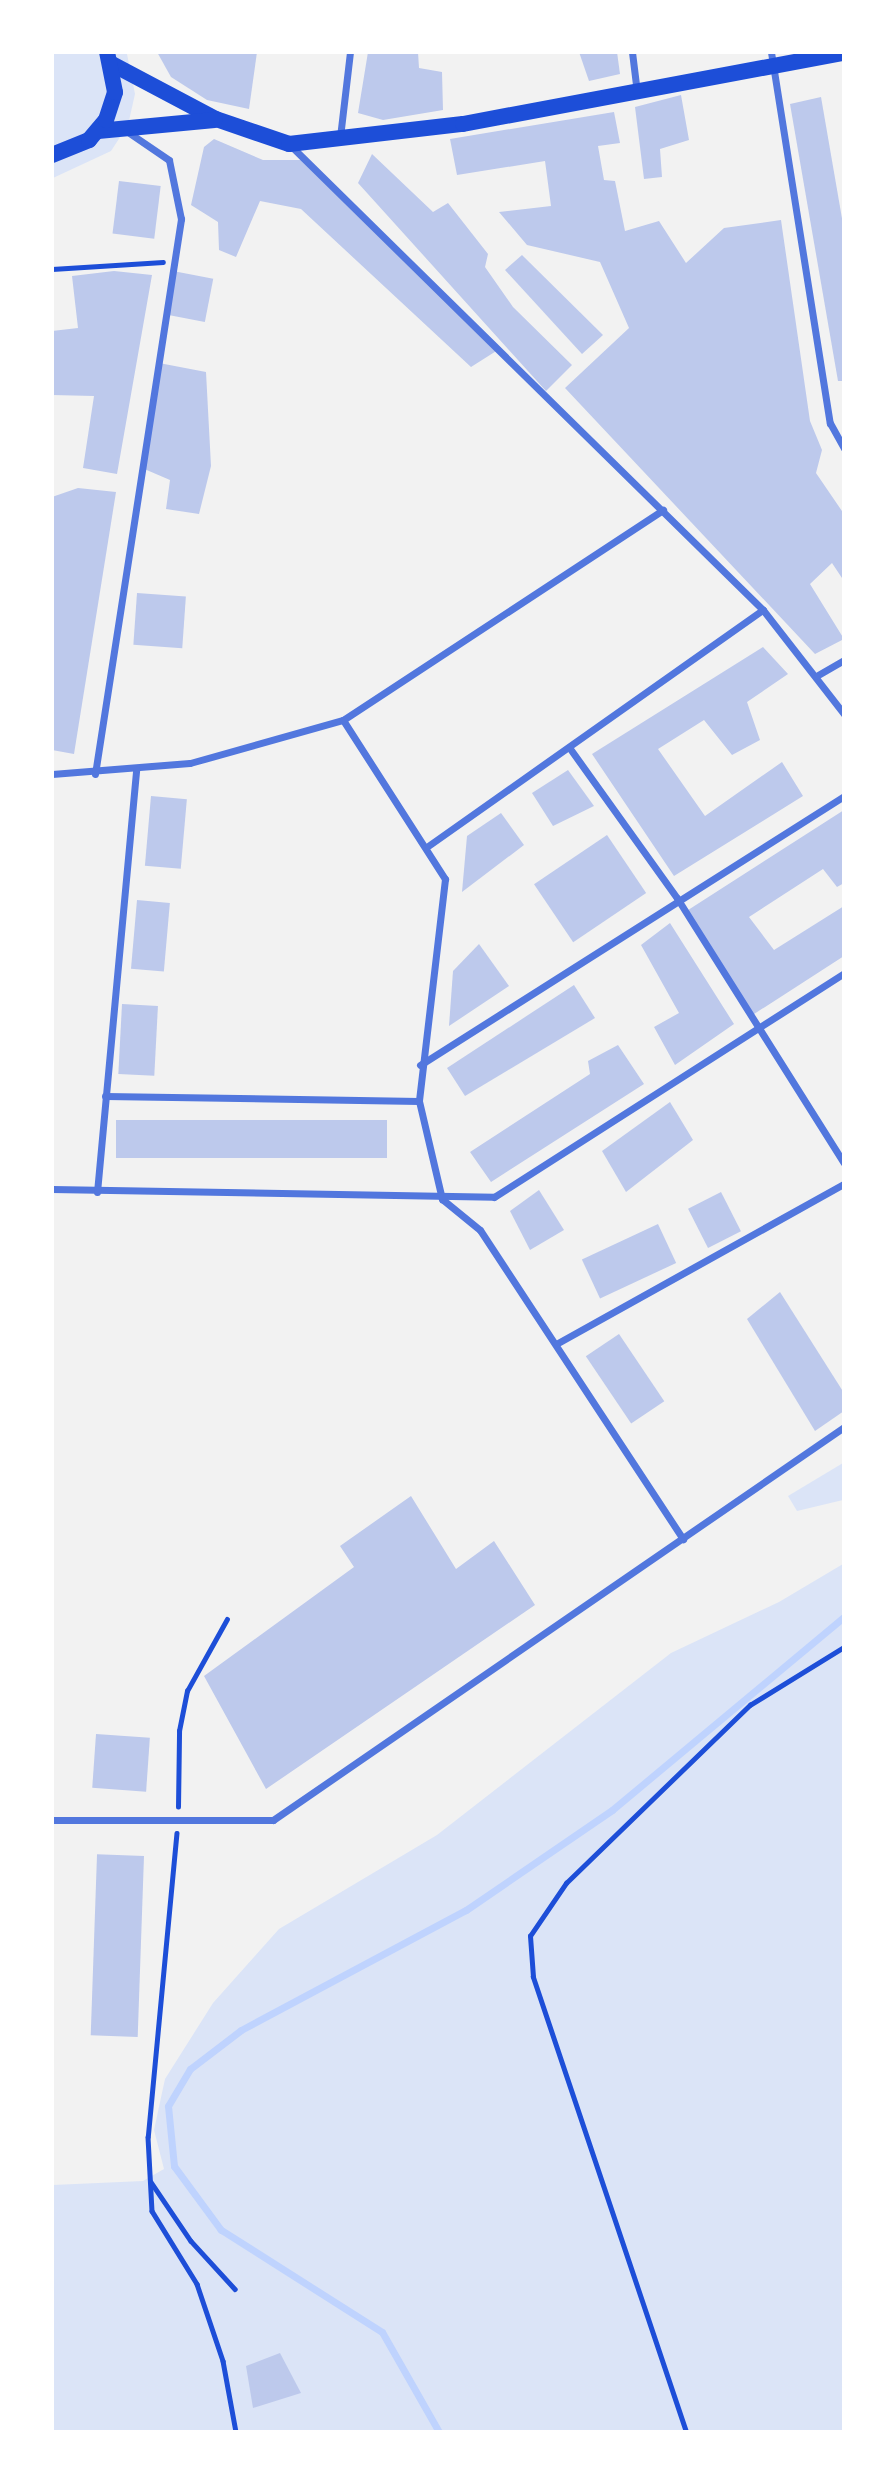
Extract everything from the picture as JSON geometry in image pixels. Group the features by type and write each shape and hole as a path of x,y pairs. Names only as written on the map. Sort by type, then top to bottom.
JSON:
{"main road":[{"path":"110,58 216,120 289,144 339,141 637,92 772,59 844,53"},
{"path":"98,131 115,92 110,58"},
{"path":"52,155 98,131 216,120"}],"street":[{"path":"339,141 349,52"},
{"path":"632,52 637,92"},
{"path":"772,59 830,423 844,448"},
{"path":"95,774 181,219 169,160 140,136 121,130"},
{"path":"289,144 763,610 818,675 844,714"},
{"path":"52,774 95,774 190,764 343,720 663,510"},
{"path":"428,846 571,750 763,610"},
{"path":"818,675 844,660"},
{"path":"343,720 428,846 445,879 420,1065 419,1101 442,1199 480,1230 684,1539"},
{"path":"571,750 677,898 844,1163"},
{"path":"97,1192 136,770"},
{"path":"420,1065 677,898 844,796"},
{"path":"52,1189 442,1199 494,1197 761,1031 844,973"},
{"path":"105,1097 419,1101"},
{"path":"556,1344 844,1184"},
{"path":"52,1820 272,1820 844,1427"}],"path":[{"path":"52,270 174,262"},
{"path":"226,1619 187,1691 179,1731 178,1820 148,2137 152,2211 197,2284 223,2361 236,2431"},
{"path":"686,2431 533,1976 530,1936 566,1883 750,1705 844,1647"},
{"path":"151,2181 191,2241 235,2289"}],"shaded area":[{"path":"52,53 127,54 135,94 128,125 111,151 53,178"},
{"path":"843,1463 843,1500 797,1511 788,1496"},
{"path":"843,1564 843,2431 53,2432 53,2185 143,2181 164,2169 154,2130 165,2079 213,2003 279,1929 437,1835 671,1653 779,1602"}],"building":[{"path":"157,52 257,52 249,109 207,100 171,77"},
{"path":"368,52 418,52 419,68 442,72 443,110 383,120 358,113"},
{"path":"579,52 617,52 620,74 589,81"},
{"path":"681,95 689,140 660,149 662,177 644,179 635,107"},
{"path":"821,97 844,230 844,381 838,381 790,104"},
{"path":"614,112 620,143 598,146 604,180 615,181 625,231 659,221 686,263 724,228 781,220 810,421 822,450 816,473 844,514 844,581 832,563 810,584 844,639 815,654 565,388 629,328 600,262 527,245 499,212 551,206 545,161 457,175 450,139"},
{"path":"214,139 263,160 306,160 501,348 471,367 301,209 260,201 236,257 219,250 218,222 191,205 204,147"},
{"path":"372,154 433,212 448,203 488,254 485,267 513,307 572,365 546,391 358,183"},
{"path":"119,181 161,186 154,239 113,234"},
{"path":"522,255 603,335 582,354 505,270"},
{"path":"114,271 152,275 117,474 83,468 94,396 52,395 52,331 78,328 72,276"},
{"path":"173,271 213,279 205,322 165,314"},
{"path":"159,363 206,372 211,466 199,514 166,509 170,480 142,468"},
{"path":"78,488 116,492 74,754 52,750 52,497"},
{"path":"137,593 186,596 182,648 133,645"},
{"path":"763,647 788,674 747,702 760,740 732,755 704,720 658,749 705,816 782,762 803,796 674,876 592,754"},
{"path":"568,770 594,806 553,826 532,793"},
{"path":"151,796 187,799 181,869 145,866"},
{"path":"844,810 844,883 837,887 823,869 749,917 774,950 844,906 844,956 751,1016 685,912"},
{"path":"501,813 524,845 462,892 467,836"},
{"path":"607,835 646,893 573,942 534,884"},
{"path":"137,900 170,903 164,972 131,969"},
{"path":"670,923 734,1024 675,1065 654,1027 679,1013 641,945"},
{"path":"479,944 509,986 449,1026 453,971"},
{"path":"574,985 595,1018 465,1096 447,1068"},
{"path":"122,1004 158,1006 154,1076 118,1074"},
{"path":"618,1045 644,1084 491,1182 470,1152 590,1074 588,1061"},
{"path":"670,1102 693,1140 626,1192 602,1151"},
{"path":"116,1120 387,1120 387,1158 116,1158"},
{"path":"539,1190 564,1230 530,1250 510,1211"},
{"path":"721,1192 741,1231 708,1248 688,1209"},
{"path":"658,1224 676,1263 600,1298 582,1259"},
{"path":"780,1292 844,1393 844,1411 815,1431 747,1319"},
{"path":"619,1334 664,1401 631,1424 586,1356"},
{"path":"411,1496 456,1569 494,1541 535,1605 266,1789 204,1676 354,1567 340,1546"},
{"path":"96,1734 150,1738 146,1792 92,1788"},
{"path":"97,1854 144,1856 138,2037 91,2035"},
{"path":"280,2353 301,2393 253,2408 246,2366"}],"waterway":[{"path":"439,2432 382,2332 221,2230 174,2166 168,2106 190,2069 241,2030 466,1910 612,1810 844,1617"}]}
